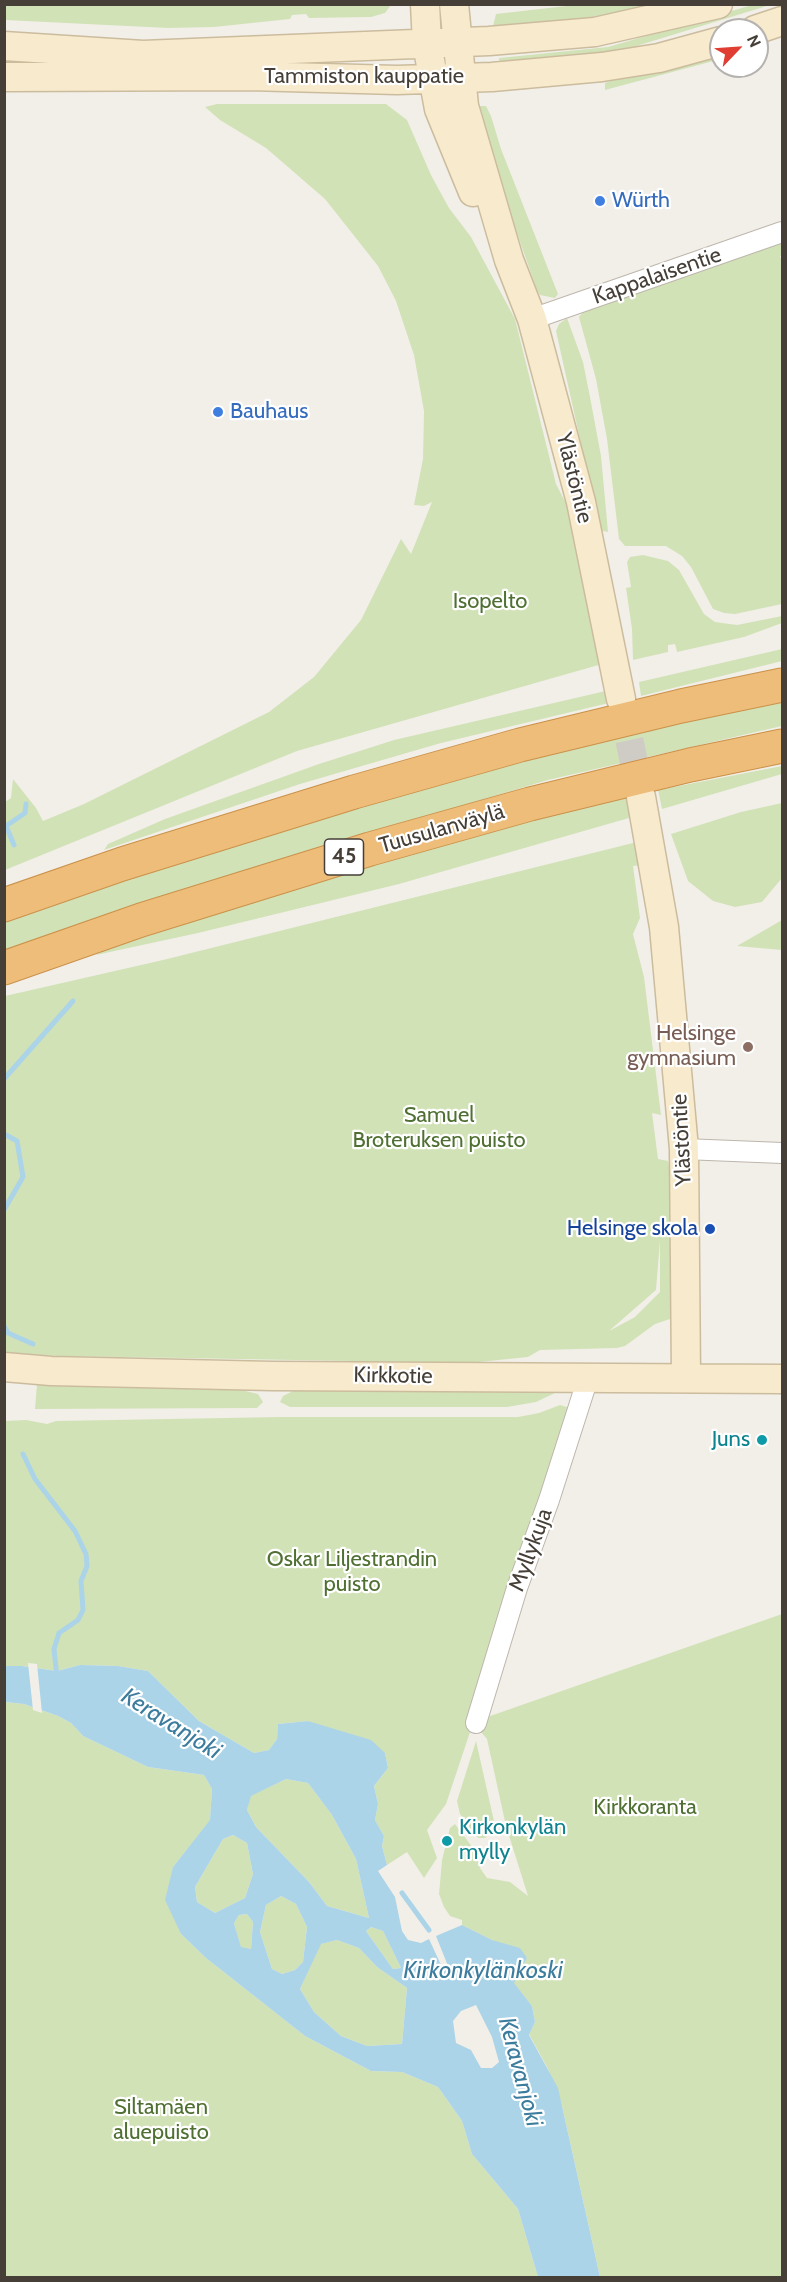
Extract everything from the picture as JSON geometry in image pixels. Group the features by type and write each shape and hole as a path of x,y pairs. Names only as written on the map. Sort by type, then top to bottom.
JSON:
{"highway":[{"path":"4,905 122,864 398,780 551,738 783,685"},
{"name":"Tuusulanväylä","path":"4,968 141,920 370,849 530,804 690,765 783,746"}],"street":[{"name":"Ylästöntie","path":"424,4 439,109 477,202 509,260"},
{"name":"Ylästöntie","path":"454,4 466,116 509,260 532,319 586,525 621,699"},
{"name":"Tammiston kauppatie","path":"4,46 143,55 428,44 595,32 718,4"},
{"name":"Tammiston kauppatie","path":"4,77 461,78 602,67 659,58 709,44"},
{"name":"Kappalaisentie","path":"532,319 783,232"},
{"name":"Ylästöntie","path":"641,797 664,927 684,1149 686,1378"},
{"path":"684,1149 783,1153"},
{"name":"Kirkkotie","path":"5,1368 272,1377 783,1379"},
{"name":"Myllykuja","path":"476,1723 517,1587 549,1500 588,1378"}],"green space":[{"path":"4,5 391,5 385,13 371,17 309,18 306,14 292,15 290,19 214,27 168,28 5,20"},
{"path":"575,5 669,5 612,16 493,26 496,14"},
{"path":"752,5 770,5 728,18 709,18 709,24 604,56 500,66 499,58 608,47"},
{"path":"709,54 709,62 605,90 605,83 640,70"},
{"name":"Isopelto","path":"217,104 386,104 407,120 431,175 449,208 471,237 515,319 556,484 575,521 602,664 297,751 5,870 5,802 11,798 13,779 36,808 43,821 84,804 269,712 314,677 361,620 401,539 411,554 432,502 424,506 414,505 423,459 424,411 414,355 396,301 378,266 325,199 266,148 220,120 205,107"},
{"path":"480,106 486,106 491,116 501,149 558,294 555,298 540,295 537,290 482,134 478,109"},
{"path":"782,243 782,255 780,256 782,262 782,604 735,614 724,613 713,609 691,567 682,556 666,546 625,546 619,539 607,439 596,379 579,317 584,311"},
{"path":"567,318 583,362 590,397 601,456 608,532 602,531 597,516 556,331 559,324"},
{"path":"643,555 668,561 679,570 704,614 715,622 737,625 782,616 782,623 744,637 677,652 675,644 668,645 668,652 633,660 632,629 626,588 631,587 627,562 630,557"},
{"path":"782,649 782,661 641,696 639,682"},
{"path":"610,690 613,702 441,743 300,784 104,850 108,844 165,819 394,740"},
{"path":"782,699 782,726 548,780 276,861 5,951 4,917 539,752"},
{"path":"782,766 782,774 662,809 658,790"},
{"path":"632,796 636,816 399,884 198,933 96,955 107,949 335,876 566,810"},
{"path":"782,803 782,878 762,902 735,907 713,901 688,881 671,834 741,812"},
{"name":"Samuel Broteruksen puisto","path":"637,842 641,865 633,866 640,918 633,934 644,977 661,1115 652,1113 658,1159 668,1161 671,1178 670,1319 655,1324 625,1346 617,1348 540,1350 528,1357 469,1363 5,1355 5,996 163,960","holes":["660,1241 660,1292 635,1317 609,1331 656,1290"]},
{"path":"782,920 782,950 737,946"},
{"path":"37,1384 233,1388 258,1394 263,1402 257,1408 35,1409"},
{"path":"349,1388 555,1393 536,1402 507,1407 290,1407 280,1402 283,1396 293,1391"},
{"path":"560,1405 570,1408 473,1722 782,1614 782,2277 600,2277 562,2106 547,2067 529,2034 535,2022 532,2006 513,1983 527,1958 462,1925 462,1920 450,1916 439,1894 442,1860 450,1828 455,1824 476,1852 480,1868 487,1878 510,1882 528,1896 506,1826 487,1739 473,1723 446,1804 427,1830 437,1858 424,1878 407,1852 387,1865 382,1846 384,1836 375,1820 378,1804 374,1786 388,1768 385,1753 308,1721 278,1724 277,1739 269,1750 254,1753 199,1721 148,1671 118,1666 80,1665 57,1671 5,1666 5,1421 26,1420 47,1424 56,1421 280,1417 518,1417 539,1413"},
{"name":"Siltamäen aluepuisto","path":"5,1702 24,1704 58,1716 71,1723 83,1736 148,1767 204,1775 212,1789 210,1821 173,1867 181,1934 206,1958 305,2036 371,2071 402,2072 438,2087 462,2121 472,2154 518,2209 538,2277 5,2277"},
{"path":"476,1741 494,1821 492,1833 485,1838 478,1838 472,1831 460,1814 457,1801"},
{"path":"286,1779 308,1783 332,1815 356,1859 369,1918 327,1906 309,1882 256,1827 247,1810 250,1796"},
{"path":"233,1835 247,1843 253,1874 245,1898 215,1913 197,1902 195,1887 223,1839"},
{"path":"281,1896 296,1904 307,1927 303,1962 295,1970 282,1974 272,1969 260,1932 266,1905"},
{"path":"247,1914 253,1922 251,1949 241,1948 234,1923 239,1915"},
{"path":"371,1927 383,1931 401,1968 393,1969 366,1931"},
{"path":"337,1940 359,1948 377,1967 407,1988 402,2044 367,2046 341,2036 314,2012 300,1989 320,1944"}],"water":[{"path":"80,1665 118,1666 148,1671 199,1721 254,1753 269,1750 277,1739 278,1724 308,1721 371,1740 385,1753 388,1768 374,1786 378,1804 375,1820 384,1836 382,1846 387,1865 378,1871 395,1897 402,1931 408,1940 421,1943 429,1939 442,1967 448,1966 436,1936 462,1925 492,1940 520,1948 527,1958 514,1983 532,2006 535,2022 529,2035 558,2088 600,2277 538,2277 518,2209 472,2154 462,2121 438,2087 402,2072 371,2071 305,2036 206,1958 181,1934 165,1900 173,1867 210,1820 212,1789 204,1775 148,1767 83,1736 71,1723 58,1716 24,1704 5,1702 5,1666 57,1671","holes":["286,1779 308,1783 332,1815 356,1859 369,1918 327,1906 309,1882 256,1827 247,1810 251,1796","233,1835 247,1843 253,1874 245,1898 215,1913 197,1902 195,1887 223,1839","281,1896 296,1904 307,1927 303,1962 295,1970 282,1974 272,1969 260,1932 266,1905","247,1914 253,1922 251,1949 241,1947 234,1923 239,1915","371,1927 383,1931 401,1968 393,1969 366,1931","337,1940 359,1948 377,1967 407,1988 402,2044 367,2046 341,2036 314,2012 300,1989 321,1944","476,2005 492,2037 499,2062 492,2068 481,2068 471,2050 456,2043 453,2021 461,2011"]}],"pier":[{"path":"28,1663 37,1664 42,1713 33,1710"}],"waterway":[{"path":"14,845 6,826 25,813 26,804"},
{"path":"4,1079 73,1001"},
{"path":"4,1134 17,1141 23,1177 4,1210"},
{"path":"4,1326 8,1333 33,1344"},
{"path":"23,1454 35,1479 75,1531 86,1554 87,1566 81,1581 83,1610 78,1620 59,1633 54,1649 57,1678"},
{"path":"402,1893 429,1930"}],"tunnel":[{"path":"621,699 641,797"}],"place":[{"name":"Würth","path":"600,201"},
{"name":"Bauhaus","path":"218,412"},
{"name":"Helsinge gymnasium","path":"748,1047"},
{"name":"Helsinge skola","path":"710,1229"},
{"name":"Juns","path":"762,1440"},
{"name":"Kirkonkylän mylly","path":"447,1841"}],"park label":[{"name":"Oskar Liljestrandin puisto","path":"352,1572"},
{"name":"Kirkkoranta","path":"645,1808"}],"water label":[{"name":"Keravanjoki","path":"171,1724"},
{"name":"Kirkonkylänkoski","path":"483,1971"},
{"name":"Keravanjoki","path":"520,2072"}]}
